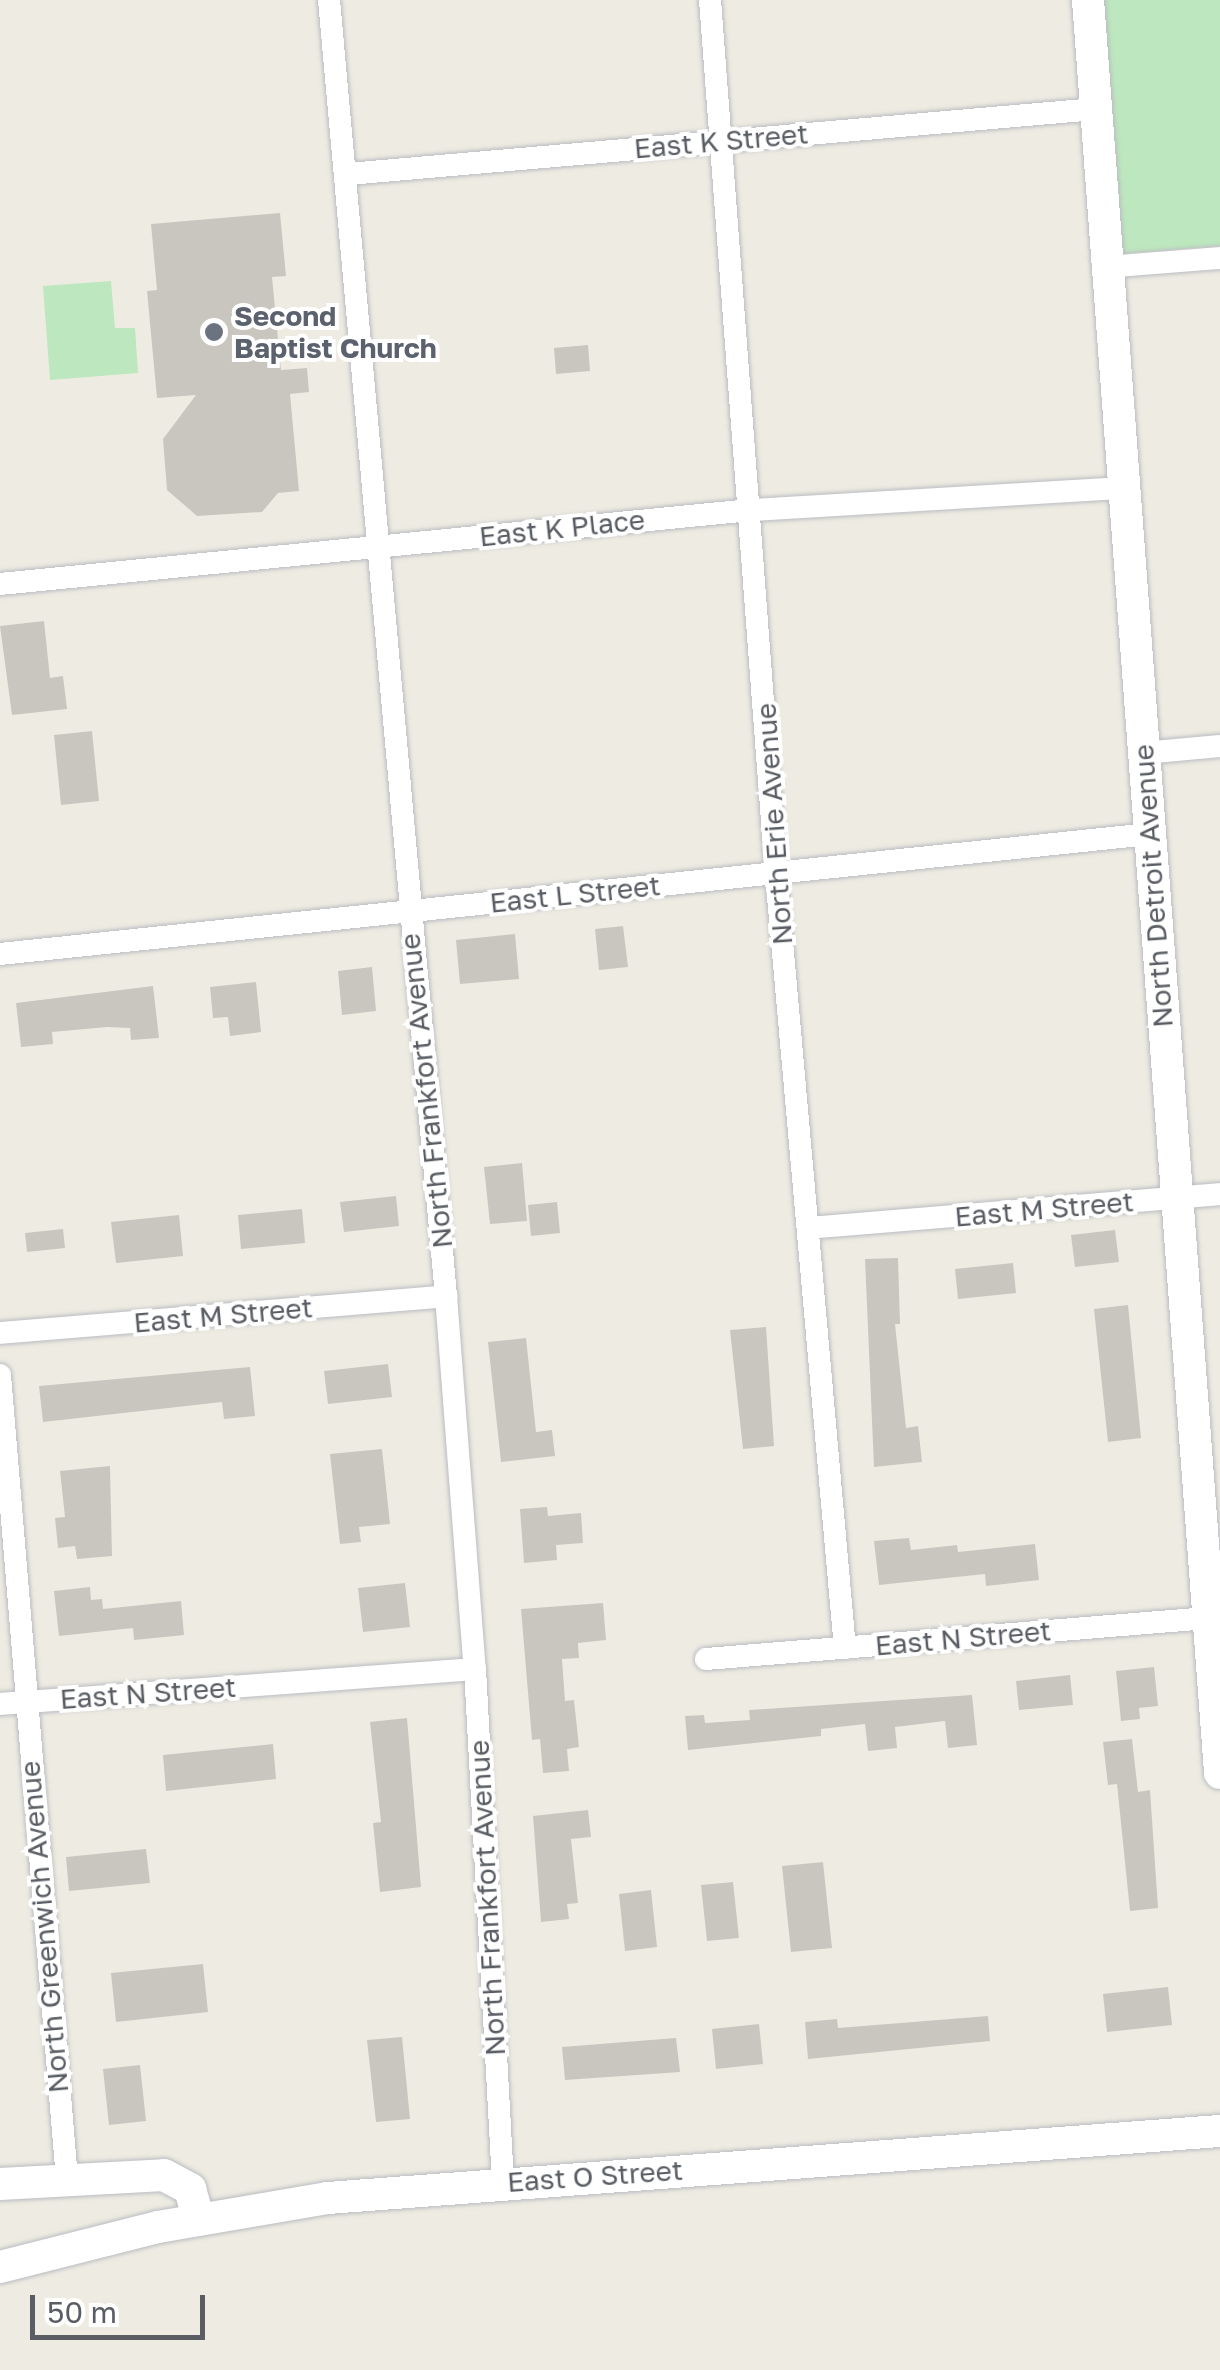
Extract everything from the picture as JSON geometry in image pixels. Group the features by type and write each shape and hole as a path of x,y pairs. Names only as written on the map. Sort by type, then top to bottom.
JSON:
{"street":[{"name":"North Frankfort Avenue","path":"328,0 348,174 408,911 446,1296 475,1669 503,2182"},
{"name":"North Erie Avenue","path":"710,0 752,510 776,874 845,1648"},
{"name":"North Detroit Avenue","path":"1088,0 1176,1198 1213,1618 1220,1772"},
{"name":"East K Street","path":"348,174 1095,110"},
{"path":"1105,266 1220,258"},
{"name":"East K Place","path":"0,584 752,510 1126,488"},
{"path":"1143,753 1220,746"},
{"name":"East L Street","path":"0,954 1149,834"},
{"name":"East M Street","path":"808,1228 1220,1194"},
{"name":"East M Street","path":"0,1334 446,1296"},
{"name":"North Greenwich Avenue","path":"0,1375 12,1703 66,2180"},
{"name":"East N Street","path":"706,1660 1213,1618"},
{"name":"East N Street","path":"12,1703 475,1669"},
{"name":"East O Street","path":"0,2267 198,2220 328,2198 1220,2130"},
{"path":"0,2184 164,2174 190,2188 198,2220"}],"green space":[{"path":"1098,0 1220,0 1220,246 1119,254"},
{"path":"111,281 115,328 135,328 138,373 50,380 43,286"}],"building":[{"name":"Second Baptist Church","path":"280,213 286,276 272,277 281,370 307,368 309,392 290,394 299,491 278,493 262,512 197,516 167,490 163,439 196,395 157,398 147,291 157,290 151,224"},
{"path":"588,345 590,371 556,374 554,348"},
{"path":"44,621 50,678 63,676 67,709 12,715 0,626"},
{"path":"92,731 99,801 61,805 54,735"},
{"path":"623,926 628,967 599,970 595,929"},
{"path":"515,934 519,979 460,984 456,940"},
{"path":"372,967 376,1011 342,1015 338,971"},
{"path":"256,982 261,1032 230,1036 228,1017 213,1018 210,987"},
{"path":"153,986 159,1038 131,1040 130,1028 107,1027 52,1032 53,1044 21,1047 16,1003"},
{"path":"522,1163 527,1221 490,1224 484,1167"},
{"path":"396,1196 399,1226 344,1232 340,1202"},
{"path":"557,1202 560,1233 531,1236 528,1205"},
{"path":"302,1209 305,1243 241,1249 238,1215"},
{"path":"179,1215 183,1256 116,1263 111,1222"},
{"path":"63,1229 65,1248 27,1252 25,1233"},
{"path":"1115,1230 1119,1262 1075,1267 1071,1235"},
{"path":"898,1258 900,1324 895,1324 906,1428 918,1426 922,1462 874,1467 865,1259"},
{"path":"1013,1263 1016,1293 958,1299 955,1269"},
{"path":"1128,1305 1141,1438 1108,1442 1094,1309"},
{"path":"766,1327 774,1446 743,1449 730,1330"},
{"path":"526,1338 536,1432 552,1430 555,1456 501,1462 488,1342"},
{"path":"388,1364 392,1397 328,1404 324,1371"},
{"path":"250,1367 255,1416 224,1419 222,1402 43,1422 39,1386"},
{"path":"382,1449 390,1524 359,1527 361,1542 340,1544 330,1454"},
{"path":"110,1466 112,1556 77,1559 75,1546 58,1548 55,1518 65,1517 60,1471"},
{"path":"547,1507 548,1516 581,1513 583,1543 556,1545 557,1560 524,1563 520,1509"},
{"path":"909,1538 911,1550 957,1545 958,1552 1035,1544 1039,1580 986,1586 985,1574 879,1585 874,1541"},
{"path":"405,1583 410,1627 363,1632 358,1588"},
{"path":"90,1587 91,1600 102,1599 103,1609 181,1601 184,1635 134,1640 133,1628 59,1636 54,1591"},
{"path":"603,1603 606,1640 578,1643 579,1658 562,1659 565,1701 574,1700 579,1747 567,1749 569,1771 543,1773 540,1739 532,1740 521,1609"},
{"path":"1154,1667 1158,1706 1139,1708 1140,1719 1121,1721 1116,1671"},
{"path":"1070,1675 1073,1705 1019,1710 1016,1681"},
{"path":"972,1695 977,1745 948,1748 945,1721 895,1727 897,1748 868,1751 865,1724 821,1729 821,1736 688,1750 685,1716 704,1715 705,1723 750,1720 749,1710"},
{"path":"407,1718 421,1887 380,1892 373,1823 381,1822 370,1722"},
{"path":"1132,1739 1138,1792 1150,1790 1158,1908 1130,1911 1117,1784 1108,1785 1103,1742"},
{"path":"273,1744 276,1779 166,1791 163,1755"},
{"path":"588,1810 591,1837 571,1839 578,1903 567,1904 569,1919 541,1922 533,1816"},
{"path":"146,1849 150,1883 69,1891 66,1857"},
{"path":"823,1862 832,1948 791,1952 782,1866"},
{"path":"733,1882 739,1938 707,1941 701,1885"},
{"path":"651,1890 657,1947 625,1951 619,1894"},
{"path":"203,1964 208,2012 116,2022 111,1973"},
{"path":"1168,1987 1172,2025 1107,2032 1103,1994"},
{"path":"988,2016 990,2041 808,2059 805,2022 837,2019 838,2028"},
{"path":"759,2024 763,2064 716,2069 712,2029"},
{"path":"402,2037 410,2119 376,2122 367,2040"},
{"path":"676,2038 680,2072 565,2080 562,2047"},
{"path":"140,2065 146,2121 109,2125 103,2069"}],"place":[{"name":"Second Baptist Church","path":"214,332"}]}
